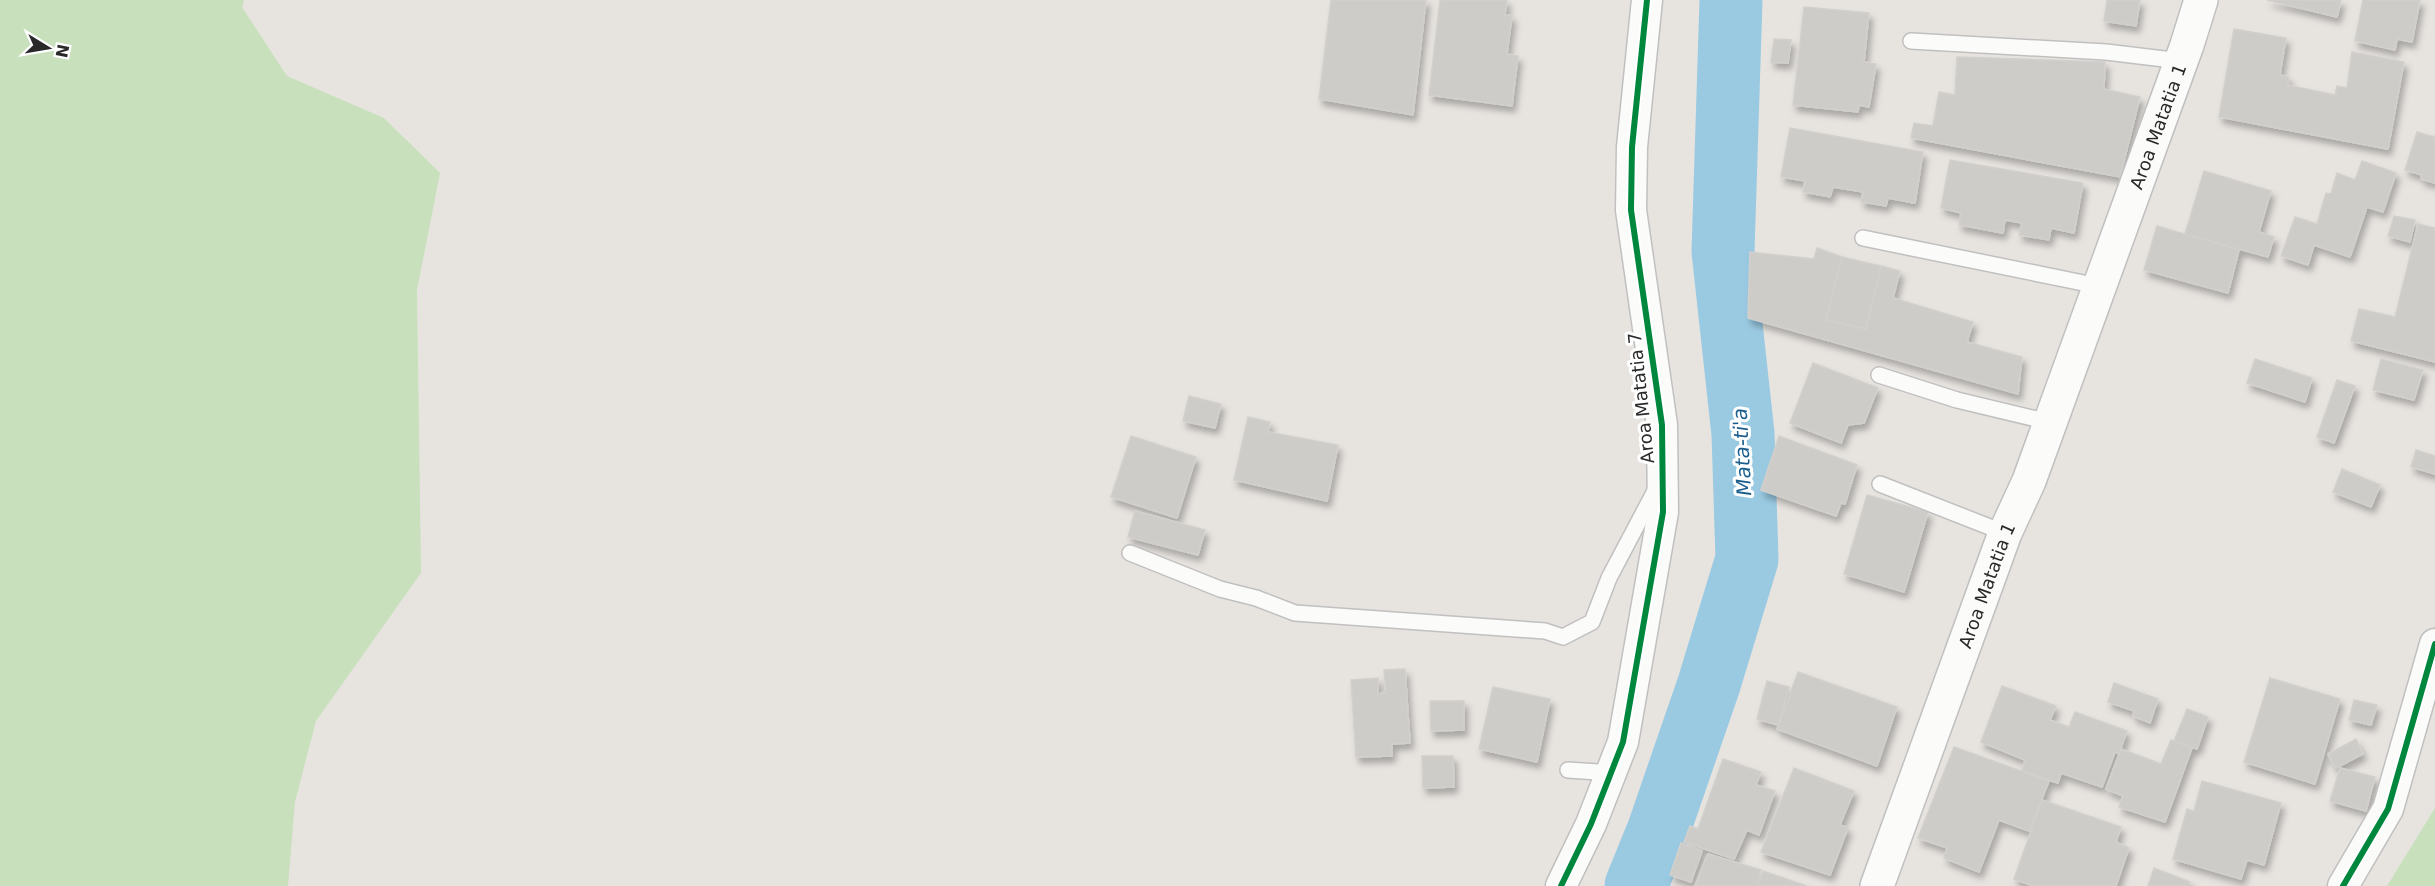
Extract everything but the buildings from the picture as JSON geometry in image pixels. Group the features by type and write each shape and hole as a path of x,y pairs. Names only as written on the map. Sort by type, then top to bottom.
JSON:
{"main road":[{"name":"Aroa Matatia 1","path":"1877,886 2005,533 2030,481 2049,422 2181,61 2201,0"}],"street":[{"name":"Aroa Matatia 7","path":"1561,886 1613,773 1623,742 1663,512 1664,474 1659,406 1631,210 1632,138 1647,0"},
{"path":"2343,886 2388,809 2435,644"}],"lane":[{"path":"1911,41 2106,52 2181,61"},
{"path":"1863,238 2098,286"},
{"path":"1879,375 1957,400 2049,422"},
{"path":"1130,553 1220,589 1256,598 1295,613 1545,631 1563,637 1592,622 1609,578 1664,474"},
{"path":"1880,484 2005,533"},
{"path":"1568,770 1613,773"}],"green space":[{"path":"0,0 244,0 242,7 287,76 384,118 440,173 417,290 421,573 316,721 295,802 288,886 0,886"},
{"path":"2435,808 2435,886 2387,886"}],"waterway":[{"name":"Mata-ti'a","path":"1636,886 1658,832 1709,684 1747,559 1743,434 1723,251 1731,0"}],"cycle path":[{"path":"1561,886 1591,824 1623,742 1663,512 1662,425 1631,210 1632,147 1647,0"},
{"path":"2343,886 2388,809 2435,644"}]}
